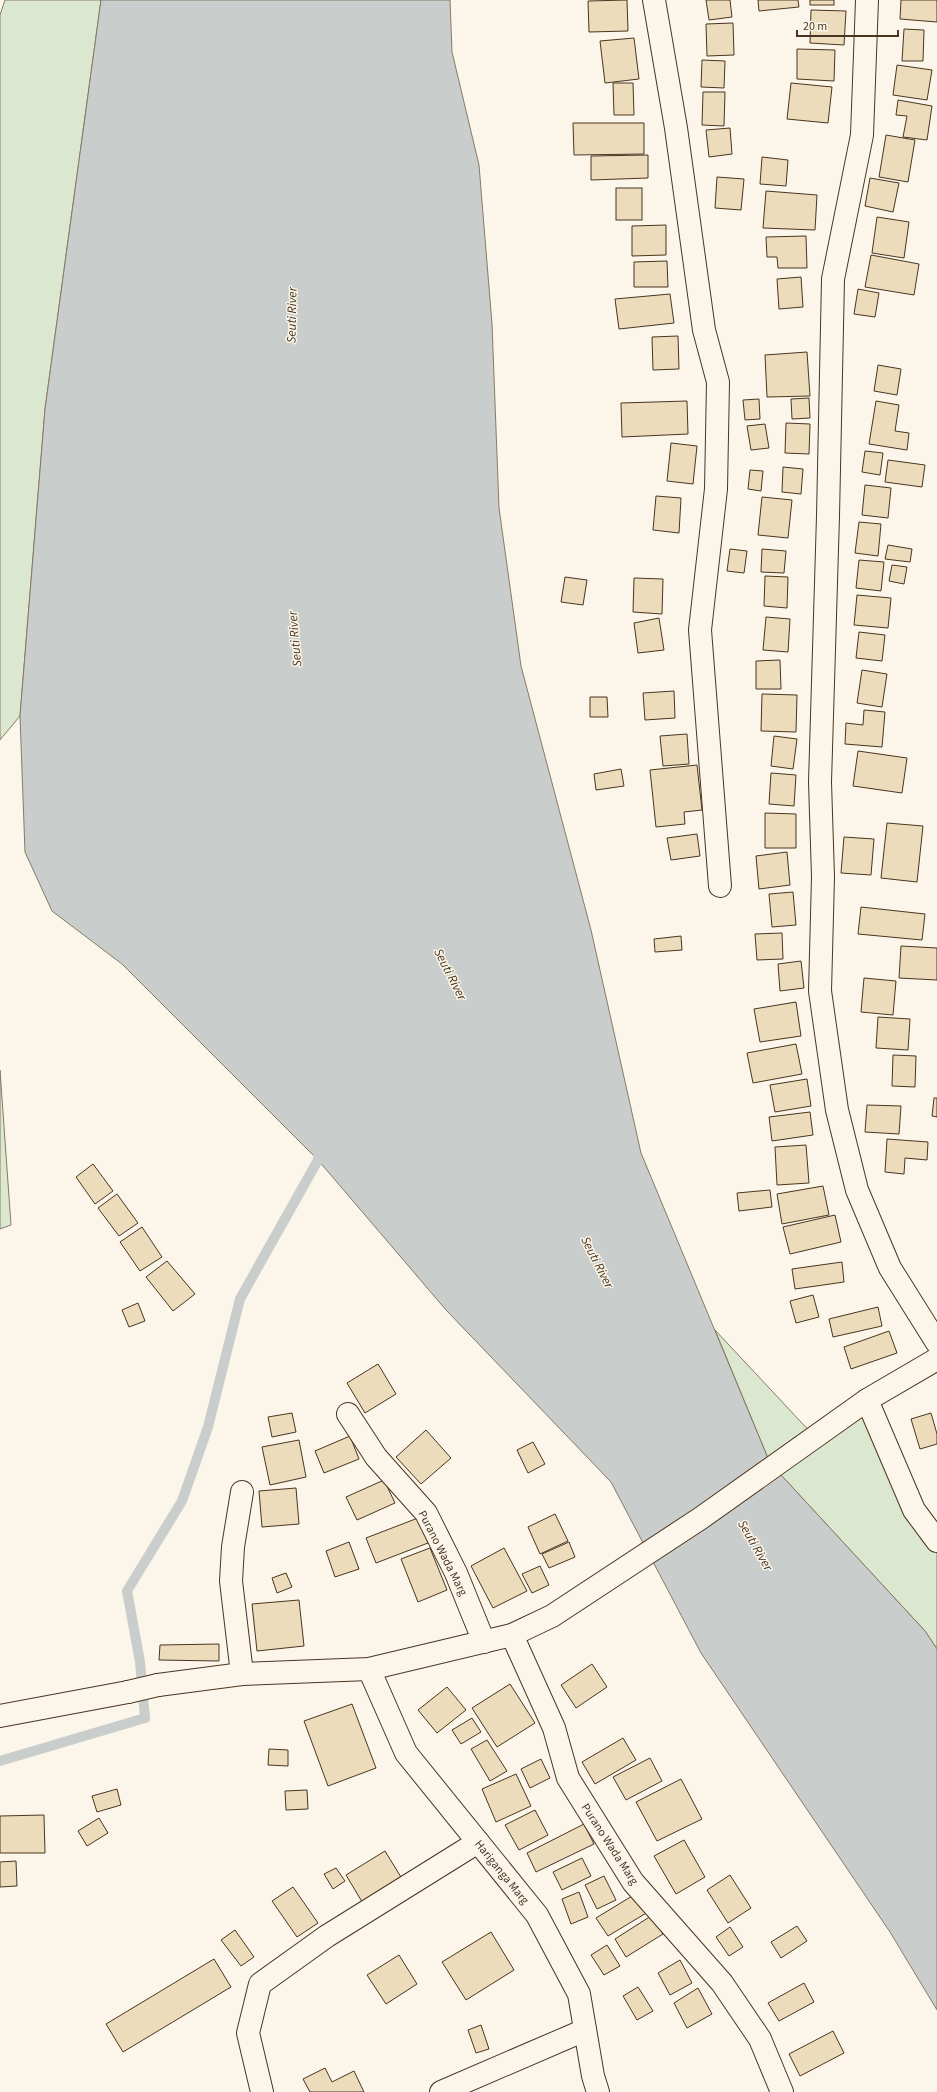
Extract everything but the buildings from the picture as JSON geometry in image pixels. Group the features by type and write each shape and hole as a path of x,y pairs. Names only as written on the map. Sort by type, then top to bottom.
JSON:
{"street":[{"path":"654,0 676,128 704,330 718,382 716,489 700,630 720,886"},
{"path":"867,0 862,135 833,279 820,782 823,877 820,991 837,1110 857,1190 890,1268 937,1343"},
{"path":"0,1716 158,1685 242,1674 370,1669 512,1636 552,1616 701,1518 814,1436 867,1400 937,1359"},
{"path":"867,1400 914,1510 937,1541"},
{"name":"Purano Wada Marg","path":"348,1414 376,1457 426,1513 456,1573 484,1642"},
{"path":"242,1492 233,1547 231,1581 242,1674"},
{"name":"Purano Wada Marg","path":"512,1636 554,1728 568,1778 633,1882 722,1983 760,2039 782,2092"},
{"name":"Hariganga Marg","path":"370,1669 406,1753 536,1915 579,1994 598,2092"},
{"path":"262,2092 248,2033 260,1984 327,1936 478,1842"},
{"path":"441,2092 585,2030"}],"green space":[{"path":"5,0 101,0 45,409 20,716 0,740 0,15"},
{"path":"0,1070 11,1225 0,1229"},
{"path":"715,1330 814,1436 867,1400 937,1541 937,1649 925,1631 770,1463"}],"water":[{"name":"Seuti River","path":"101,0 450,0 452,52 479,165 492,324 499,508 521,666 591,930 641,1153 770,1463 925,1631 937,1649 937,2010 890,1932 701,1653 611,1482 446,1310 318,1160 122,964 52,911 25,852 20,716 45,409"}],"waterway":[{"path":"0,1761 145,1718 140,1662 127,1591 182,1501 208,1427 240,1299 318,1160 318,1148"}]}
